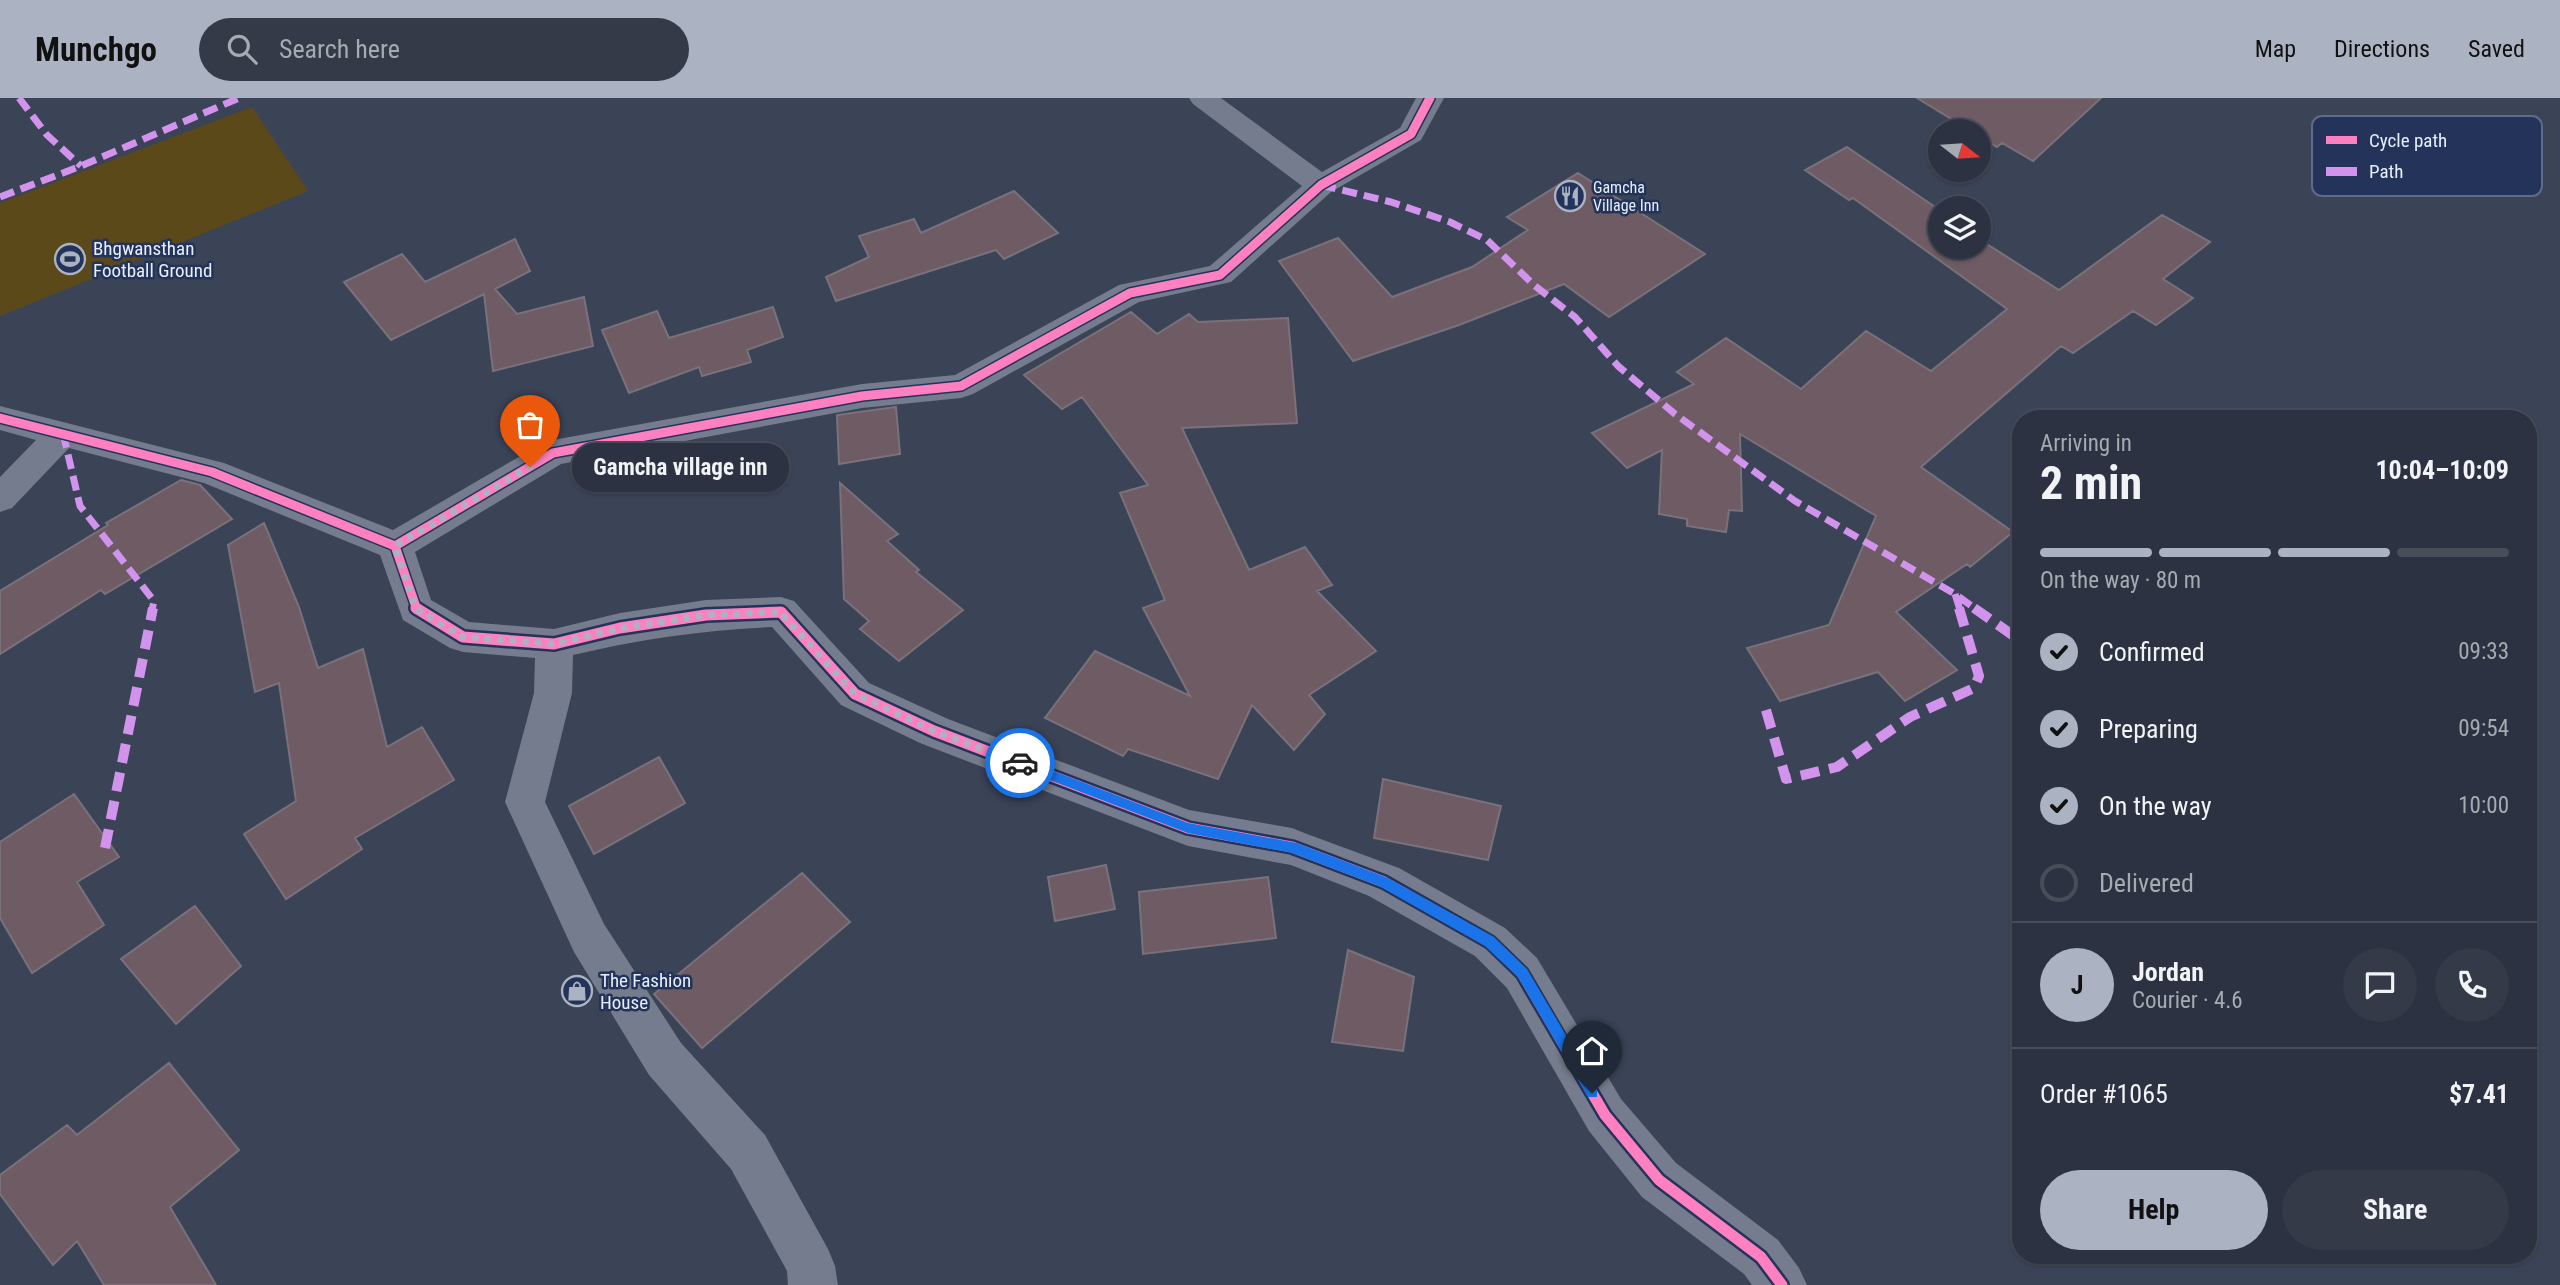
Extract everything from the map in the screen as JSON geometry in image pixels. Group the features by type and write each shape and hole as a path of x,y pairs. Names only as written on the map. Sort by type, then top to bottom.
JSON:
{"street":[{"path":"1203,98 1321,185"},
{"path":"395,546 553,453 862,396 961,386 1130,293 1220,275 1321,185 1411,134 1430,98"},
{"path":"0,418 212,472 395,546 416,609 463,637 554,644 621,628 706,615 780,612 855,694 934,731 1188,828 1292,847 1384,882 1490,942 1522,973 1605,1115 1651,1171 1659,1180 1761,1257 1782,1285"},
{"path":"0,499 63,433"},
{"path":"554,644 553,693 525,802 589,938 665,1059 748,1152 811,1266 813,1285"}],"shaded area":[{"name":"Bhgwansthan Football Ground","path":"252,107 308,191 0,316 0,203"}],"building":[{"path":"1917,98 2101,98 2033,161 2002,143 1997,147 1992,144 1992,119 1951,119"},
{"path":"1847,147 1928,202 1928,252 1853,198 1849,200 1805,170"},
{"path":"1578,173 1705,254 1609,317 1564,284 1459,325 1353,361 1279,261 1338,238 1392,297 1472,267 1528,230 1507,217"},
{"path":"1014,191 1058,233 1004,259 996,250 836,301 826,277 869,257 859,236 914,219 921,233"},
{"path":"2162,215 2210,242 2163,279 2193,298 2156,325 2133,311 2073,353 2061,346 1921,467 2012,531 1970,567 1967,564 1896,612 1957,670 1905,701 1878,672 1780,701 1747,648 1829,625 1876,516 1740,434 1742,511 1729,510 1726,532 1687,526 1687,519 1659,514 1662,450 1627,468 1592,433 1694,384 1677,372 1726,338 1801,389 1866,331 1931,371 2007,309 1938,259 1991,259 1991,247 2059,290"},
{"path":"515,239 530,271 495,289 517,314 584,297 593,346 493,371 484,294 391,340 344,282 402,254 425,282"},
{"path":"773,307 783,337 747,350 751,362 702,376 699,367 629,393 602,330 657,311 669,338"},
{"path":"1131,312 1157,334 1189,314 1198,322 1288,318 1297,423 1182,428 1249,570 1305,547 1332,585 1317,591 1376,651 1309,695 1325,714 1294,750 1252,705 1218,779 1128,749 1123,756 1045,718 1095,651 1190,696 1143,608 1165,600 1120,493 1148,485 1082,397 1062,409 1024,375"},
{"path":"896,407 900,454 839,464 837,415"},
{"path":"181,480 200,485 232,519 105,594 101,590 0,654 0,591 108,525 106,523"},
{"path":"840,483 898,534 887,541 919,570 916,572 963,610 899,661 860,629 869,621 844,599"},
{"path":"264,523 299,607 318,668 363,649 387,747 422,727 454,780 355,838 362,849 286,899 244,834 296,801 279,683 255,692 228,545"},
{"path":"659,757 685,803 594,854 569,806"},
{"path":"1383,779 1501,806 1488,860 1374,838"},
{"path":"74,794 119,857 77,882 104,925 32,973 0,918 0,842"},
{"path":"1106,865 1115,909 1055,921 1048,877"},
{"path":"802,873 850,922 702,1048 654,994"},
{"path":"1268,877 1276,938 1143,954 1139,892"},
{"path":"195,906 241,966 176,1024 121,959"},
{"path":"1348,950 1414,977 1403,1051 1332,1042"},
{"path":"169,1063 239,1150 170,1207 216,1285 104,1285 77,1241 53,1265 0,1194 0,1175 67,1125 77,1135"}],"marked path":[{"path":"19,98 47,135 81,166"},
{"path":"0,197 81,166 239,98"},
{"path":"1321,185 1391,202 1450,222 1487,240 1534,285 1575,317 1618,366 1675,414 1795,501 1955,594 2012,635"},
{"path":"63,433 80,506 154,601 105,848"},
{"path":"1766,710 1786,779 1837,767 1910,717 1974,688 1979,676 1955,594"}],"cycle path":[{"path":"0,418 212,472 395,546 553,453 862,396 961,386 1130,293 1220,275 1321,185 1411,134 1430,98"},
{"path":"395,546 416,609 463,637 554,644 620,628 706,615 781,612 855,694 934,731 1188,828 1292,847 1384,882 1490,942 1522,973 1605,1115 1659,1180 1761,1257 1782,1285"}],"way so far":[{"path":"530,467 395,546 416,609 463,637 554,644 621,628 706,615 780,612 855,694 934,731 1020,763"}],"place":[{"name":"Gamcha Village Inn","path":"1570,196"},
{"name":"Bhgwansthan Football Ground","path":"70,259"},
{"name":"Gamcha village inn","path":"530,467"},
{"name":"The Fashion House","path":"577,991"}],"route":[{"path":"1020,763 1188,828 1292,847 1384,882 1490,942 1522,973 1592,1093"}]}
